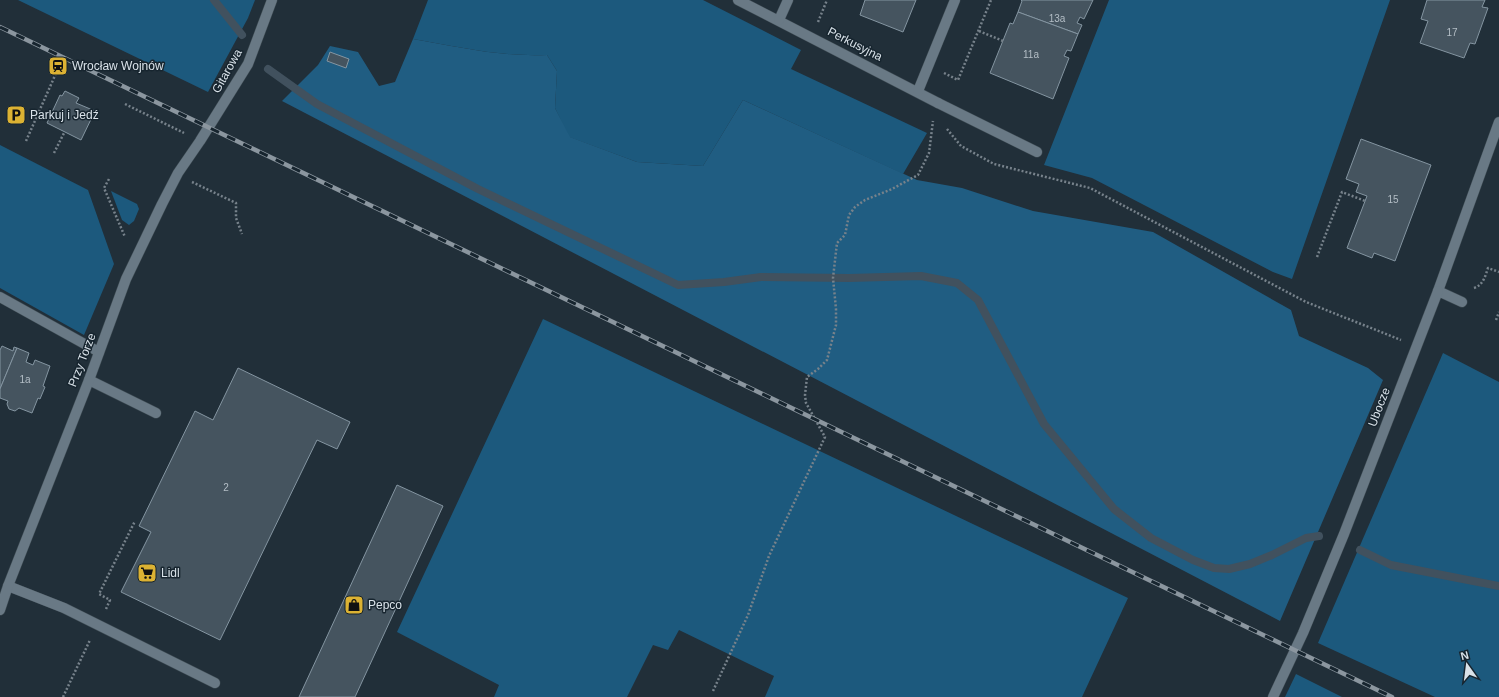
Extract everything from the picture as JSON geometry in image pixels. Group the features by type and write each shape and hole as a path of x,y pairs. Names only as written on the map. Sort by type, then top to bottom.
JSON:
{"street":[{"name":"Gitarowa","path":"208,128 248,64 272,0"},
{"name":"Perkusyjna","path":"738,0 780,20 918,91 938,103 1037,152"},
{"path":"780,20 788,0"},
{"path":"918,91 955,0"},
{"name":"Ubocze","path":"1273,697 1303,633 1344,534 1438,291 1499,122"},
{"name":"Przy Torze","path":"0,610 8,586 89,380 126,279 178,173 208,128"},
{"path":"1438,291 1462,302"},
{"path":"0,298 99,352"},
{"path":"89,380 156,413"},
{"path":"8,586 64,608 215,683"}],"path":[{"path":"812,37 827,0"},
{"path":"928,67 958,80 991,0"},
{"path":"979,31 1003,40"},
{"path":"26,141 57,71"},
{"path":"938,103 943,124 961,146 994,164 1090,188 1306,302 1397,338"},
{"path":"714,691 748,615 769,556 825,437 806,403 805,395 807,377 827,360 836,325 833,278 837,243 845,235 849,215 855,207 865,200 892,189 918,175 929,153 932,123 938,103"},
{"path":"125,104 200,142"},
{"path":"54,153 64,133"},
{"path":"178,173 236,203 236,218 242,234"},
{"path":"109,179 104,188 128,245 140,250"},
{"path":"1317,257 1342,192 1365,202"},
{"path":"1472,289 1481,284 1485,278 1488,268 1499,272"},
{"path":"1496,320 1499,312"},
{"path":"63,697 110,600 99,594 135,521"}],"shaded area":[{"path":"18,0 255,0 248,18 208,92"},
{"path":"428,0 703,0 801,50 791,69 927,133 903,174 743,100 703,166 637,162 569,137 555,108 557,71 547,55 496,53 413,39"},
{"path":"1109,0 1390,0 1292,279 1273,272 1092,178 1044,165"},
{"path":"413,39 496,53 547,55 557,71 555,108 570,137 637,162 703,166 743,100 917,180 962,188 1033,211 1153,232 1291,310 1299,336 1368,368 1383,380 1280,621 282,101 318,65 330,46 358,52 379,86 395,82"},
{"path":"0,145 88,190 114,264 84,335 0,288"},
{"path":"111,191 137,204 139,209 134,221 129,225 122,220"},
{"path":"543,319 1128,598 1082,697 765,697 774,676 679,630 668,650 653,645 627,697 494,697 499,685 397,632"},
{"path":"1443,353 1499,382 1499,697 1435,697 1318,643"},
{"path":"1296,674 1342,697 1285,697"}],"building":[{"path":"865,0 916,0 903,32 860,15"},
{"path":"1021,0 1093,0 1084,19 1080,17 1077,23 1082,25 1078,34 1018,12 1022,1"},
{"path":"1427,0 1485,0 1482,7 1488,8 1475,44 1470,43 1464,58 1420,43 1428,21 1421,19"},
{"path":"1018,12 1078,34 1071,51 1067,50 1064,56 1069,58 1053,99 990,73 1010,23 1013,24"},
{"path":"330,52 349,59 346,68 327,61"},
{"path":"65,91 79,98 76,103 95,111 81,140 47,123 60,95 62,96"},
{"path":"1361,139 1431,165 1395,261 1374,253 1372,258 1347,248 1367,196 1356,192 1359,184 1346,179"},
{"path":"2,346 13,351 14,347 17,348 0,389 0,350"},
{"path":"17,348 29,353 26,362 33,365 35,360 50,366 43,386 45,387 40,399 38,398 32,413 19,408 15,411 9,409 7,404 8,401 0,398 0,389"},
{"path":"238,368 350,422 337,449 317,440 220,640 121,592 151,532 139,526 195,411 213,420"},
{"path":"397,485 443,506 355,697 299,697"}],"waterway":[{"path":"214,0 242,35"},
{"path":"268,69 317,104 478,189 678,285 724,282 761,277 849,278 921,276 957,283 978,300 1044,424 1114,509 1151,538 1193,560 1214,568 1229,569 1250,564 1306,538 1319,536"},
{"path":"1360,550 1391,565 1499,586"}],"railway":[{"path":"0,27 1392,697"}],"place":[{"name":"Wrocław Wojnów","path":"58,66"},
{"name":"Parkuj i Jedź","path":"16,115"},
{"name":"Lidl","path":"147,573"},
{"name":"Pepco","path":"354,605"}]}
